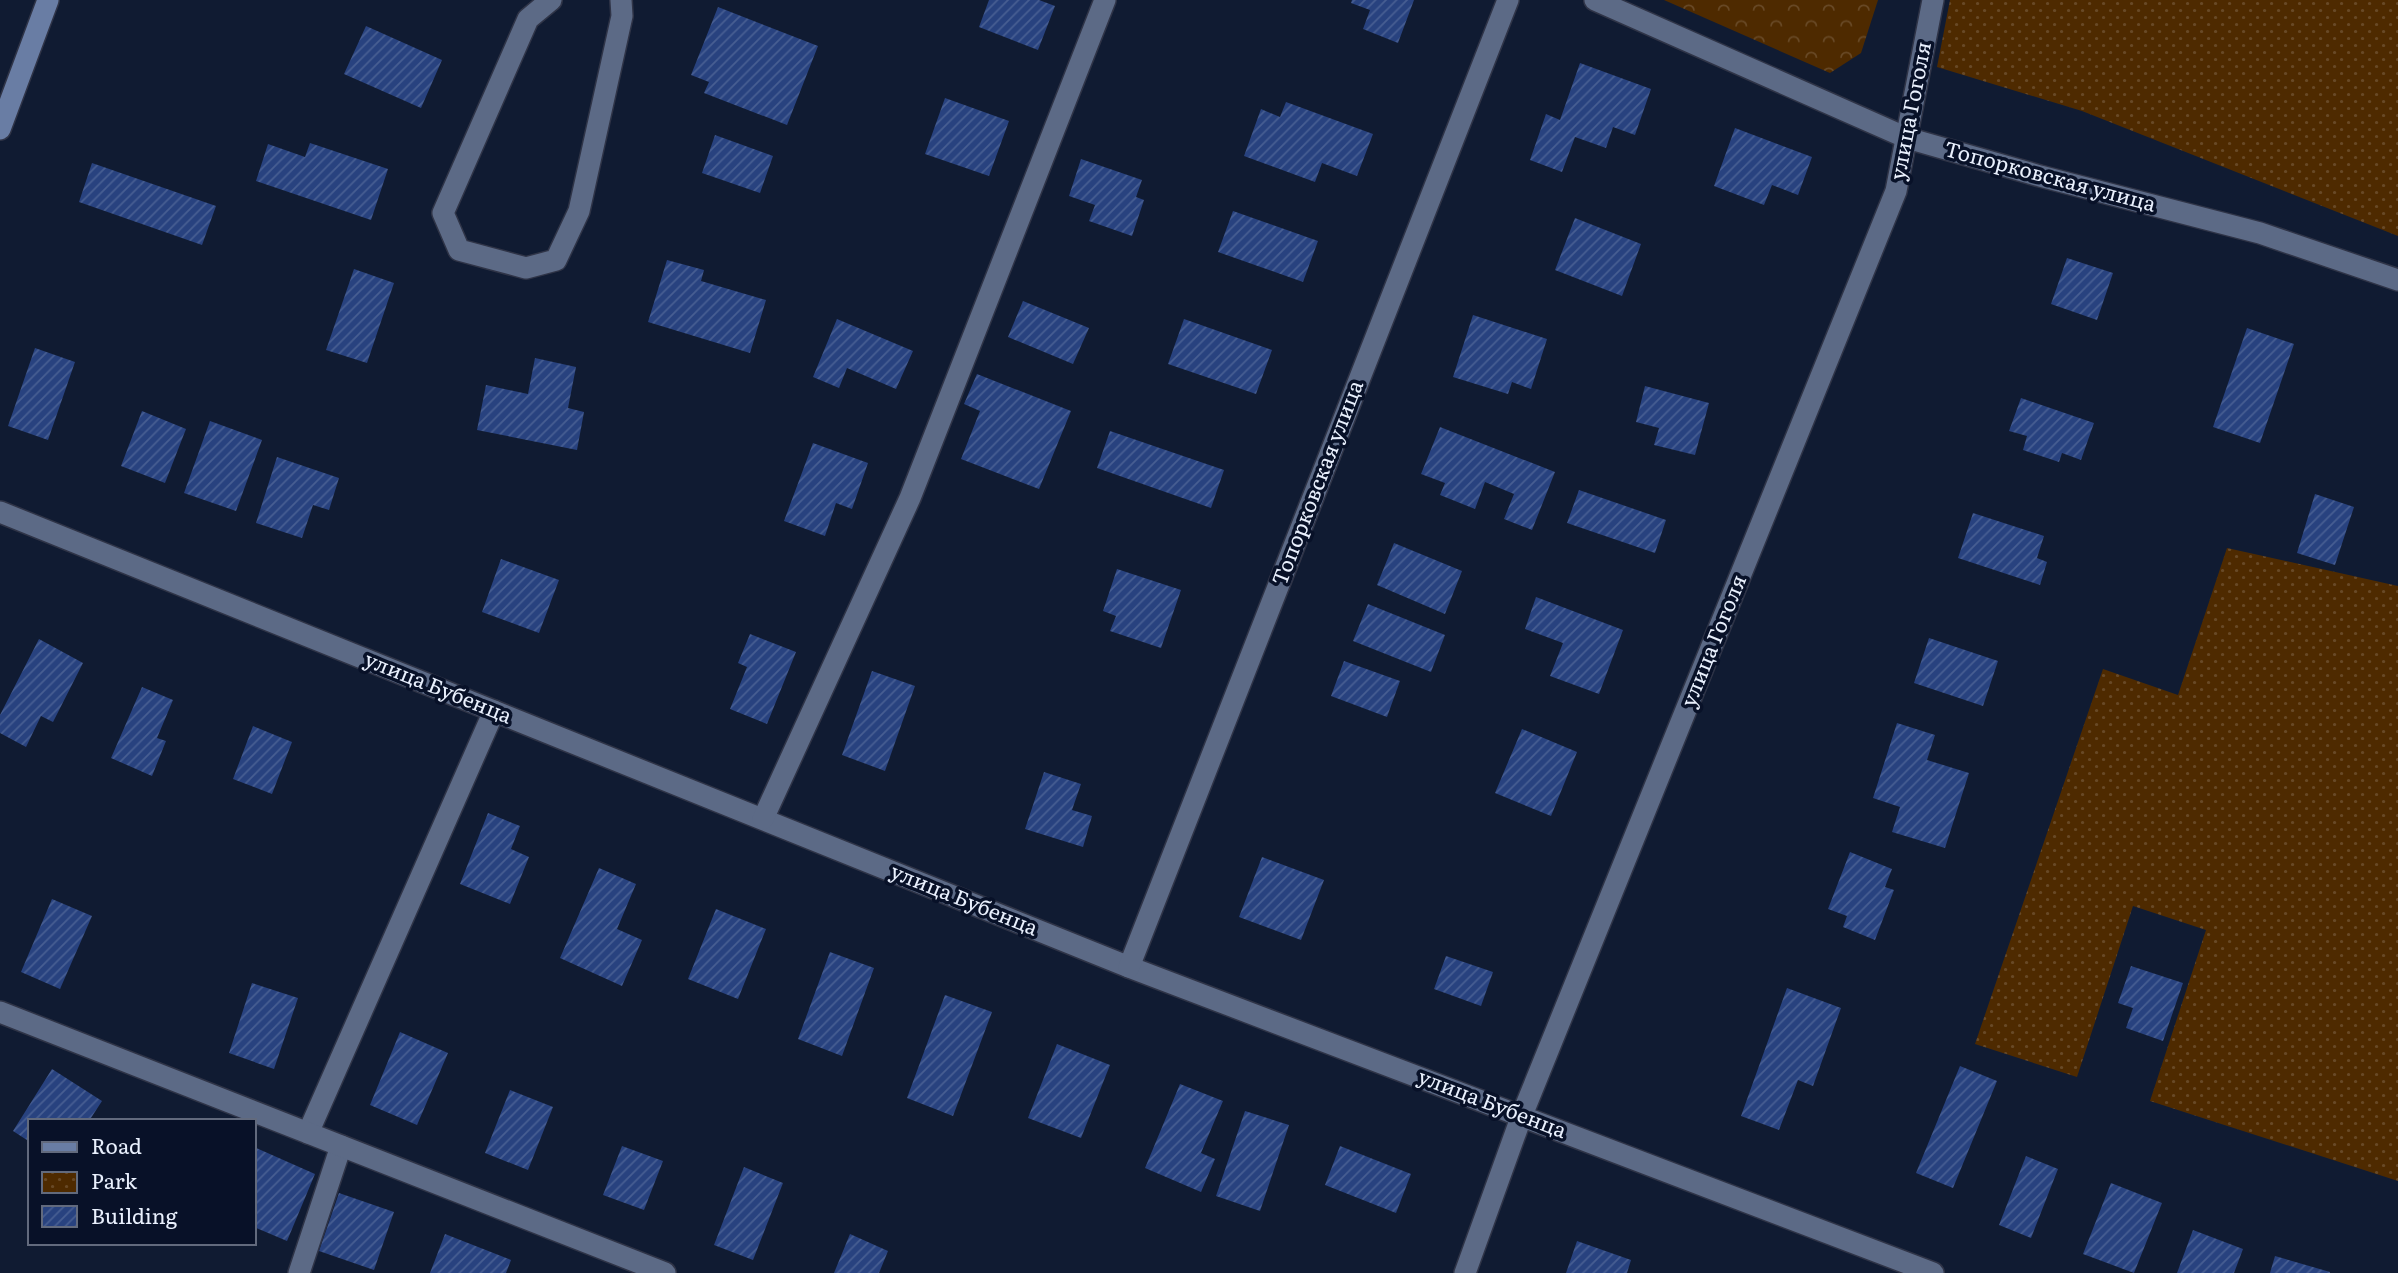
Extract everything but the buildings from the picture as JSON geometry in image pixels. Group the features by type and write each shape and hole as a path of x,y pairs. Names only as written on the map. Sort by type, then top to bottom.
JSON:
{"street":[{"path":"0,129 48,0"},
{"path":"551,0 528,19 443,213 459,250 526,268 556,260 579,211 622,16 621,0"},
{"path":"763,818 910,498 1105,0"},
{"name":"Топорковская улица","path":"1129,967 1508,0"},
{"name":"Топорковская улица","path":"1595,0 1907,138 2259,233 2398,280"},
{"name":"улица Гоголя","path":"1465,1273 1522,1115 1891,204 1907,138 1933,0"},
{"name":"улица Бубенца","path":"0,512 1129,967 1933,1273"},
{"path":"309,1133 494,710"},
{"path":"0,1012 665,1273"},
{"path":"299,1273 341,1146"}],"green space":[{"path":"1664,0 1878,0 1861,53 1830,73"},
{"path":"1950,0 2398,0 2398,236 2082,111 1937,67"},
{"path":"2227,548 2398,586 2398,1181 2150,1101 2206,930 2133,906 2077,1077 1975,1044 2103,669 2178,695"}]}
